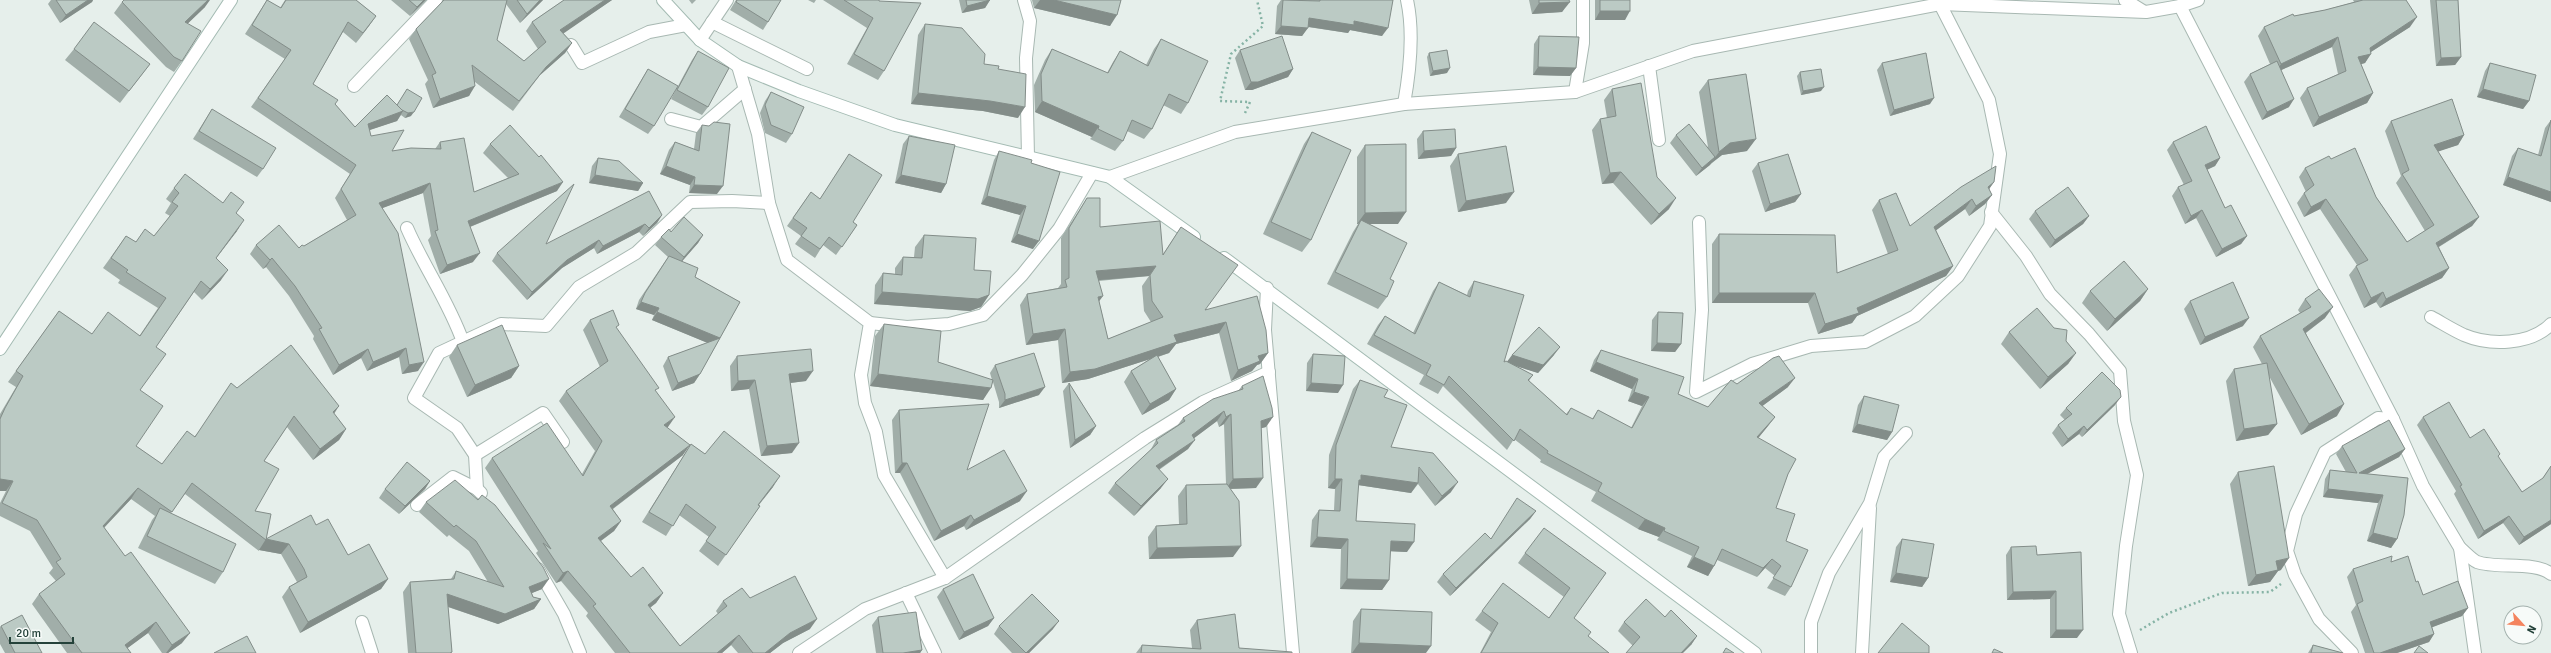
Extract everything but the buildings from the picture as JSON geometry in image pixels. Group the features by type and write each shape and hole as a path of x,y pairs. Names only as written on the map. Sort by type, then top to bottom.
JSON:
{"street":[{"path":"0,349 231,0"},
{"path":"354,86 436,0"},
{"path":"663,0 700,40 738,66 799,91 895,125 1110,177 1204,243"},
{"path":"700,40 727,0"},
{"path":"1024,0 1030,21 1026,58 1028,156"},
{"path":"1404,104 1408,82 1410,14 1407,0"},
{"path":"1575,92 1583,43 1583,0"},
{"path":"2124,0 2146,12"},
{"path":"1110,177 1235,132 1404,104 1575,92 1693,51 1940,4 2146,12 2180,6 2198,0"},
{"path":"1699,222 1702,310 1696,392 1752,364 1811,346 1865,342 1915,316 1958,276 1990,226 2000,154 1989,100 1940,4"},
{"path":"2180,6 2393,419 2423,486 2460,548 2477,561 2498,566 2521,566 2551,574"},
{"path":"712,22 807,68"},
{"path":"571,45 582,63 649,32 686,25"},
{"path":"738,66 758,134 769,203 787,260 870,323 907,327 949,324 983,315 1022,275 1058,229 1092,173"},
{"path":"1649,66 1659,140"},
{"path":"671,119 701,127 745,89"},
{"path":"477,489 476,455 457,428 414,398 440,353 501,324 546,326 579,287 636,253 690,202 732,201 769,203"},
{"path":"1991,212 2026,256 2050,294 2089,334 2120,371 2124,421 2138,475 2126,546 2119,614 2131,653"},
{"path":"407,228 423,263 454,316 462,342"},
{"path":"1216,252 1267,288 1755,653"},
{"path":"1267,288 1265,330 1294,653"},
{"path":"2431,317 2465,335 2504,343 2542,333 2551,324"},
{"path":"870,323 861,375 865,403 876,432 884,475 945,578"},
{"path":"799,653 811,649 865,609 945,578 1145,438 1204,402 1269,372"},
{"path":"476,455 543,413 564,442"},
{"path":"2352,653 2319,619 2295,575 2287,551 2294,522 2324,452 2378,418 2393,419"},
{"path":"1811,653 1811,622 1829,573 1870,503 1884,458 1906,433"},
{"path":"417,505 453,477 477,489 486,501"},
{"path":"1862,653 1870,503"},
{"path":"2460,548 2475,653"},
{"path":"532,562 542,573 564,614 580,653"},
{"path":"906,593 935,653"},
{"path":"362,622 372,653"}],"path":[{"path":"1235,132 1250,102 1220,101 1231,54 1263,26 1258,0"},
{"path":"2127,637 2170,613 2222,593 2270,592 2295,575"}]}
